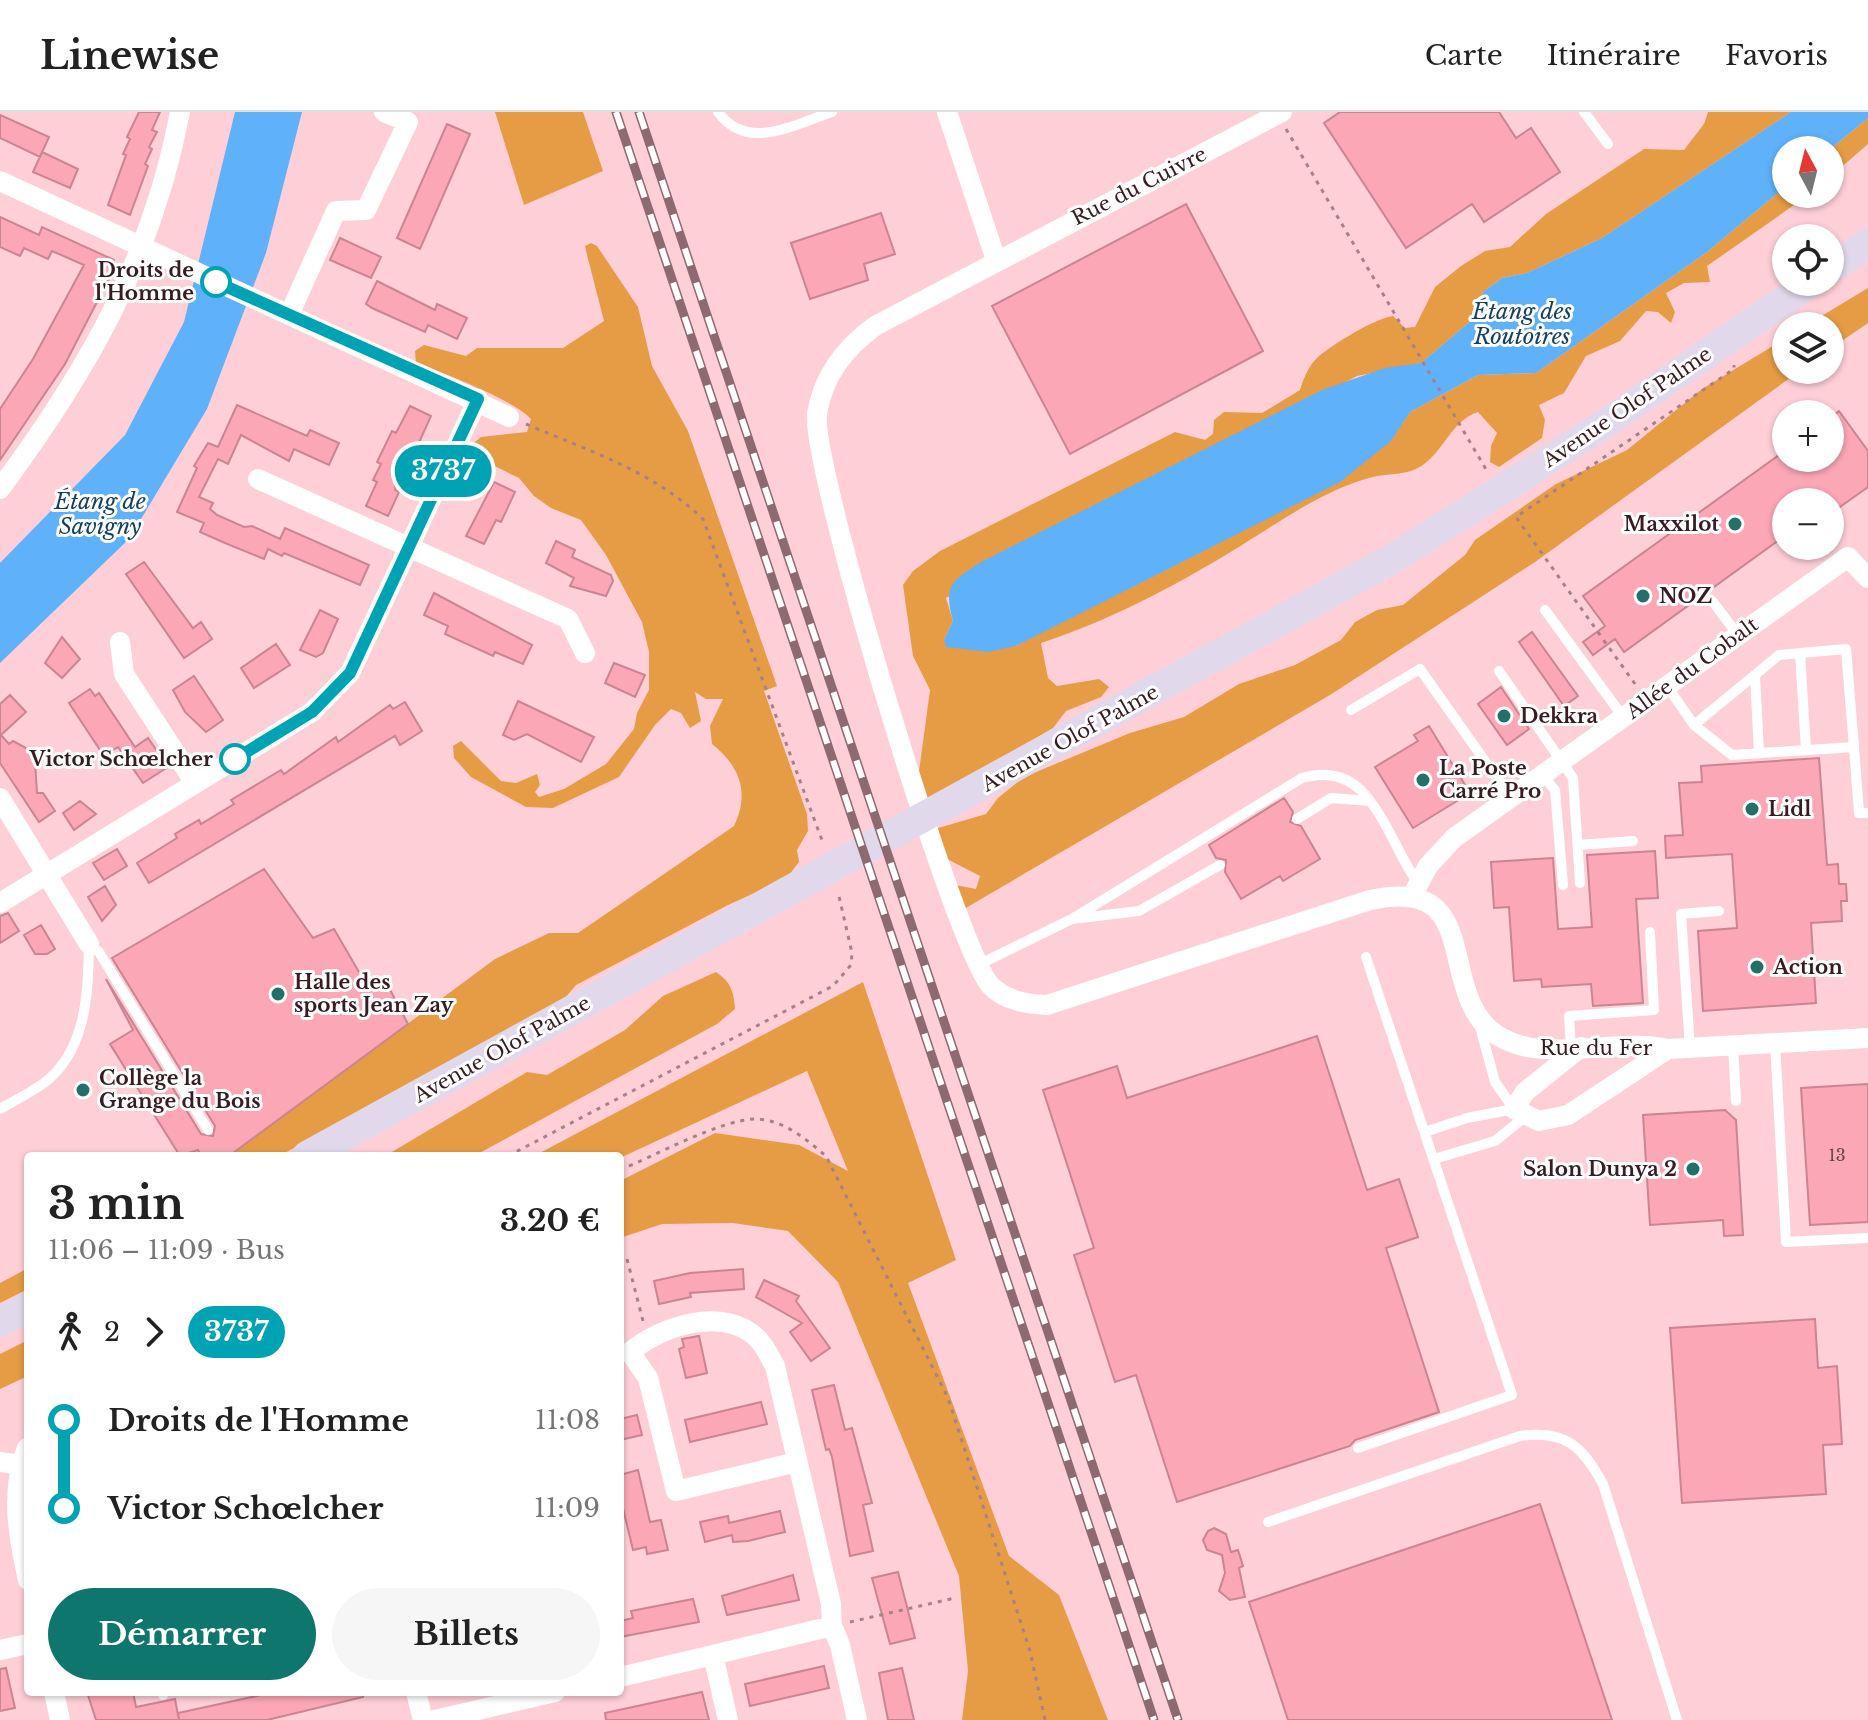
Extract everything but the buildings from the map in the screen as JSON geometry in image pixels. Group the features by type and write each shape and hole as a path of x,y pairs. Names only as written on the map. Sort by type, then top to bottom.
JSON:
{"main road":[{"path":"1844,259 1868,243"},
{"name":"Avenue Olof Palme","path":"314,1152 1392,559 1600,427 1791,296"},
{"path":"0,1322 24,1309"}],"street":[{"path":"0,489 66,398 113,316 142,247 170,166 180,112"},
{"path":"289,315 336,211 366,210 408,122 384,112"},
{"path":"947,112 996,260"},
{"name":"Rue du Cuivre","path":"977,966 932,843 858,599 816,429 828,376 854,341 996,260 1280,113"},
{"path":"0,181 167,260 478,399 509,417"},
{"path":"0,903 289,727 330,696 350,673 478,399"},
{"path":"258,479 568,619 585,653"},
{"name":"Allée du Cobalt","path":"1415,890 1428,866 1454,838 1848,557 1868,578"},
{"path":"120,642 124,674 195,783"},
{"path":"0,798 89,944"},
{"path":"977,966 992,987 1020,1003 1047,1005 1370,900 1415,890 1444,918 1478,1017"},
{"name":"Rue du Fer","path":"1478,1017 1505,1040 1525,1047 1646,1044 1668,1049 1868,1038"},
{"path":"1576,1048 1525,1092 1520,1113 1539,1121 1568,1115 1668,1049"},
{"path":"797,1462 676,1491 648,1378 630,1352 650,1335 701,1321 732,1324 758,1339 775,1366 831,1604 832,1626 840,1645 857,1720"},
{"path":"16,1458 20,1542 24,1561"},
{"path":"624,1676 832,1626"},
{"path":"0,1650 24,1645"},
{"path":"713,1655 728,1720"},
{"path":"55,1696 60,1720"},
{"path":"417,1696 423,1720"},
{"path":"435,1720 538,1696"}],"lane":[{"path":"718,112 729,127 751,134 832,112"},
{"path":"1584,112 1608,144"},
{"path":"1713,602 1738,635"},
{"path":"1545,610 1623,717"},
{"path":"1694,725 1779,655 1846,649 1859,813 1868,813"},
{"path":"1800,653 1806,750"},
{"path":"1351,710 1420,669 1511,798"},
{"path":"1499,671 1573,778 1580,883"},
{"path":"1755,675 1759,753"},
{"path":"1667,686 1694,725 1732,755 1854,747"},
{"path":"977,966 1072,919 1302,778 1332,774 1359,785 1385,820 1415,890"},
{"path":"1542,775 1555,790 1563,885"},
{"path":"1297,819 1331,798 1370,801"},
{"path":"1578,845 1633,841"},
{"path":"1072,919 1139,911 1220,865"},
{"path":"1690,1048 1681,914 1719,911"},
{"path":"1576,1048 1569,1016 1654,1010 1650,932"},
{"path":"0,1109 45,1082 67,1057 83,1024 89,944"},
{"path":"89,944 99,952 208,1130"},
{"path":"1358,1448 1512,1395 1366,957"},
{"path":"1478,1017 1495,1082 1520,1113"},
{"path":"1775,1043 1786,1242 1868,1238"},
{"path":"1733,1045 1736,1101"},
{"path":"1425,1132 1467,1118 1520,1113"},
{"path":"1434,1159 1495,1141 1520,1113"},
{"path":"1268,1522 1520,1436 1544,1433 1571,1442 1588,1457 1603,1484 1677,1720"}],"path":[{"path":"1280,113 1490,477"},
{"path":"1647,700 1516,517 1734,369 1733,353"},
{"path":"509,417 641,474 673,491 703,519 825,846"},
{"path":"516,1152 833,986 851,965 852,953 836,885"},
{"path":"624,1168 709,1132 756,1119 797,1132 826,1156 948,1398 1030,1651 1045,1720"},
{"path":"627,1259 641,1316 650,1335"},
{"path":"832,1626 955,1598"}],"shaded area":[{"path":"495,112 583,112 603,171 524,205"},
{"path":"1708,112 1791,112 1602,238 1527,273 1502,278 1483,292 1473,319 1421,363 1357,376 946,598 953,621 944,640 1016,646 1390,441 1410,412 1478,375 1536,373 1707,252 1772,198 1772,208 1790,208 1707,266 1710,282 1684,283 1666,293 1675,312 1671,323 1658,312 1646,311 1620,341 1586,356 1564,393 1539,405 1545,420 1542,438 1499,467 1490,462 1491,446 1497,433 1478,412 1459,424 1422,466 1411,471 1369,478 1332,492 1161,591 1090,625 1041,643 1048,678 1057,686 1099,679 1109,687 1101,697 1066,711 1053,728 927,805 918,779 930,690 913,656 903,585 913,571 940,551 1175,432 1205,440 1213,434 1214,420 1224,412 1262,413 1300,390 1312,363 1319,356 1366,326 1393,316 1405,328 1415,327 1435,287 1461,266 1485,251 1510,247 1546,214 1644,149 1684,150 1704,124"},
{"path":"1868,118 1868,144 1844,165 1844,138"},
{"path":"591,243 597,246 638,307 652,366 688,431 777,686 764,691 807,814 808,831 797,850 799,862 786,879 728,905 576,985 559,1005 286,1152 234,1152 495,959 549,933 578,933 734,826 739,814 740,781 730,761 712,744 710,726 723,699 706,699 695,692 701,721 690,728 681,713 671,709 655,725 619,777 553,808 526,807 471,777 454,758 453,746 461,741 501,781 516,783 537,774 540,785 535,792 539,797 564,789 606,764 634,729 637,713 649,690 649,652 642,622 606,555 581,520 551,508 534,496 519,478 478,458 470,446 481,437 527,432 531,419 494,396 416,364 415,351 424,345 466,356 477,348 563,348 604,321 585,246"},
{"path":"1868,288 1868,323 1844,339 1844,312 1828,312"},
{"path":"1772,346 1772,384 1782,384 1535,562 1330,695 964,909 955,885 976,889 980,876 945,858 935,829 986,814 998,798 1024,777 1130,733 1184,717 1239,684 1295,665 1341,640 1355,622 1377,610 1403,605 1465,555 1475,540 1556,484 1627,450 1702,389"},
{"path":"716,972 731,988 735,1009 717,1024 481,1152 392,1152 527,1072 547,1075 625,1030 663,996"},
{"path":"863,982 956,1260 908,1283 1009,1556 1059,1595 1108,1720 962,1720 968,1671 959,1576 838,1282 788,1231 733,1223 662,1224 624,1237 624,1179 715,1133 799,1145 848,1171 807,1071 624,1156 624,1152 542,1152"},
{"path":"24,1270 24,1291 0,1303 0,1283"},
{"path":"24,1342 24,1378 0,1389 0,1354"}],"water":[{"name":"Étang de Savigny","path":"235,112 302,112 266,253 207,409 129,539 0,663 0,563 125,435 184,322"},
{"name":"Étang des Routoires","path":"1791,112 1868,112 1868,118 1844,138 1772,136 1772,198 1707,252 1536,373 1478,375 1410,412 1391,441 1340,482 1016,646 988,652 946,647 944,640 953,621 949,599 952,585 981,562 1322,390 1385,368 1421,363 1473,319 1483,292 1502,278 1527,273 1602,238"}],"railway":[{"path":"616,112 1154,1720"},
{"path":"639,112 1178,1720"}],"bus line":[{"name":"3737","path":"216,282 478,399 374,615 350,673 312,712 235,759"}],"place":[{"name":"Droits de l'Homme","path":"216,282"},
{"name":"Maxxilot","path":"1735,524"},
{"name":"NOZ","path":"1643,596"},
{"name":"Dekkra","path":"1504,716"},
{"name":"Victor Schœlcher","path":"235,759"},
{"name":"La Poste Carré Pro","path":"1423,780"},
{"name":"Lidl","path":"1752,809"},
{"name":"Action","path":"1757,967"},
{"name":"Halle des sports Jean Zay","path":"278,994"},
{"name":"Collège la Grange du Bois","path":"83,1090"},
{"name":"Salon Dunya 2","path":"1693,1169"}]}
